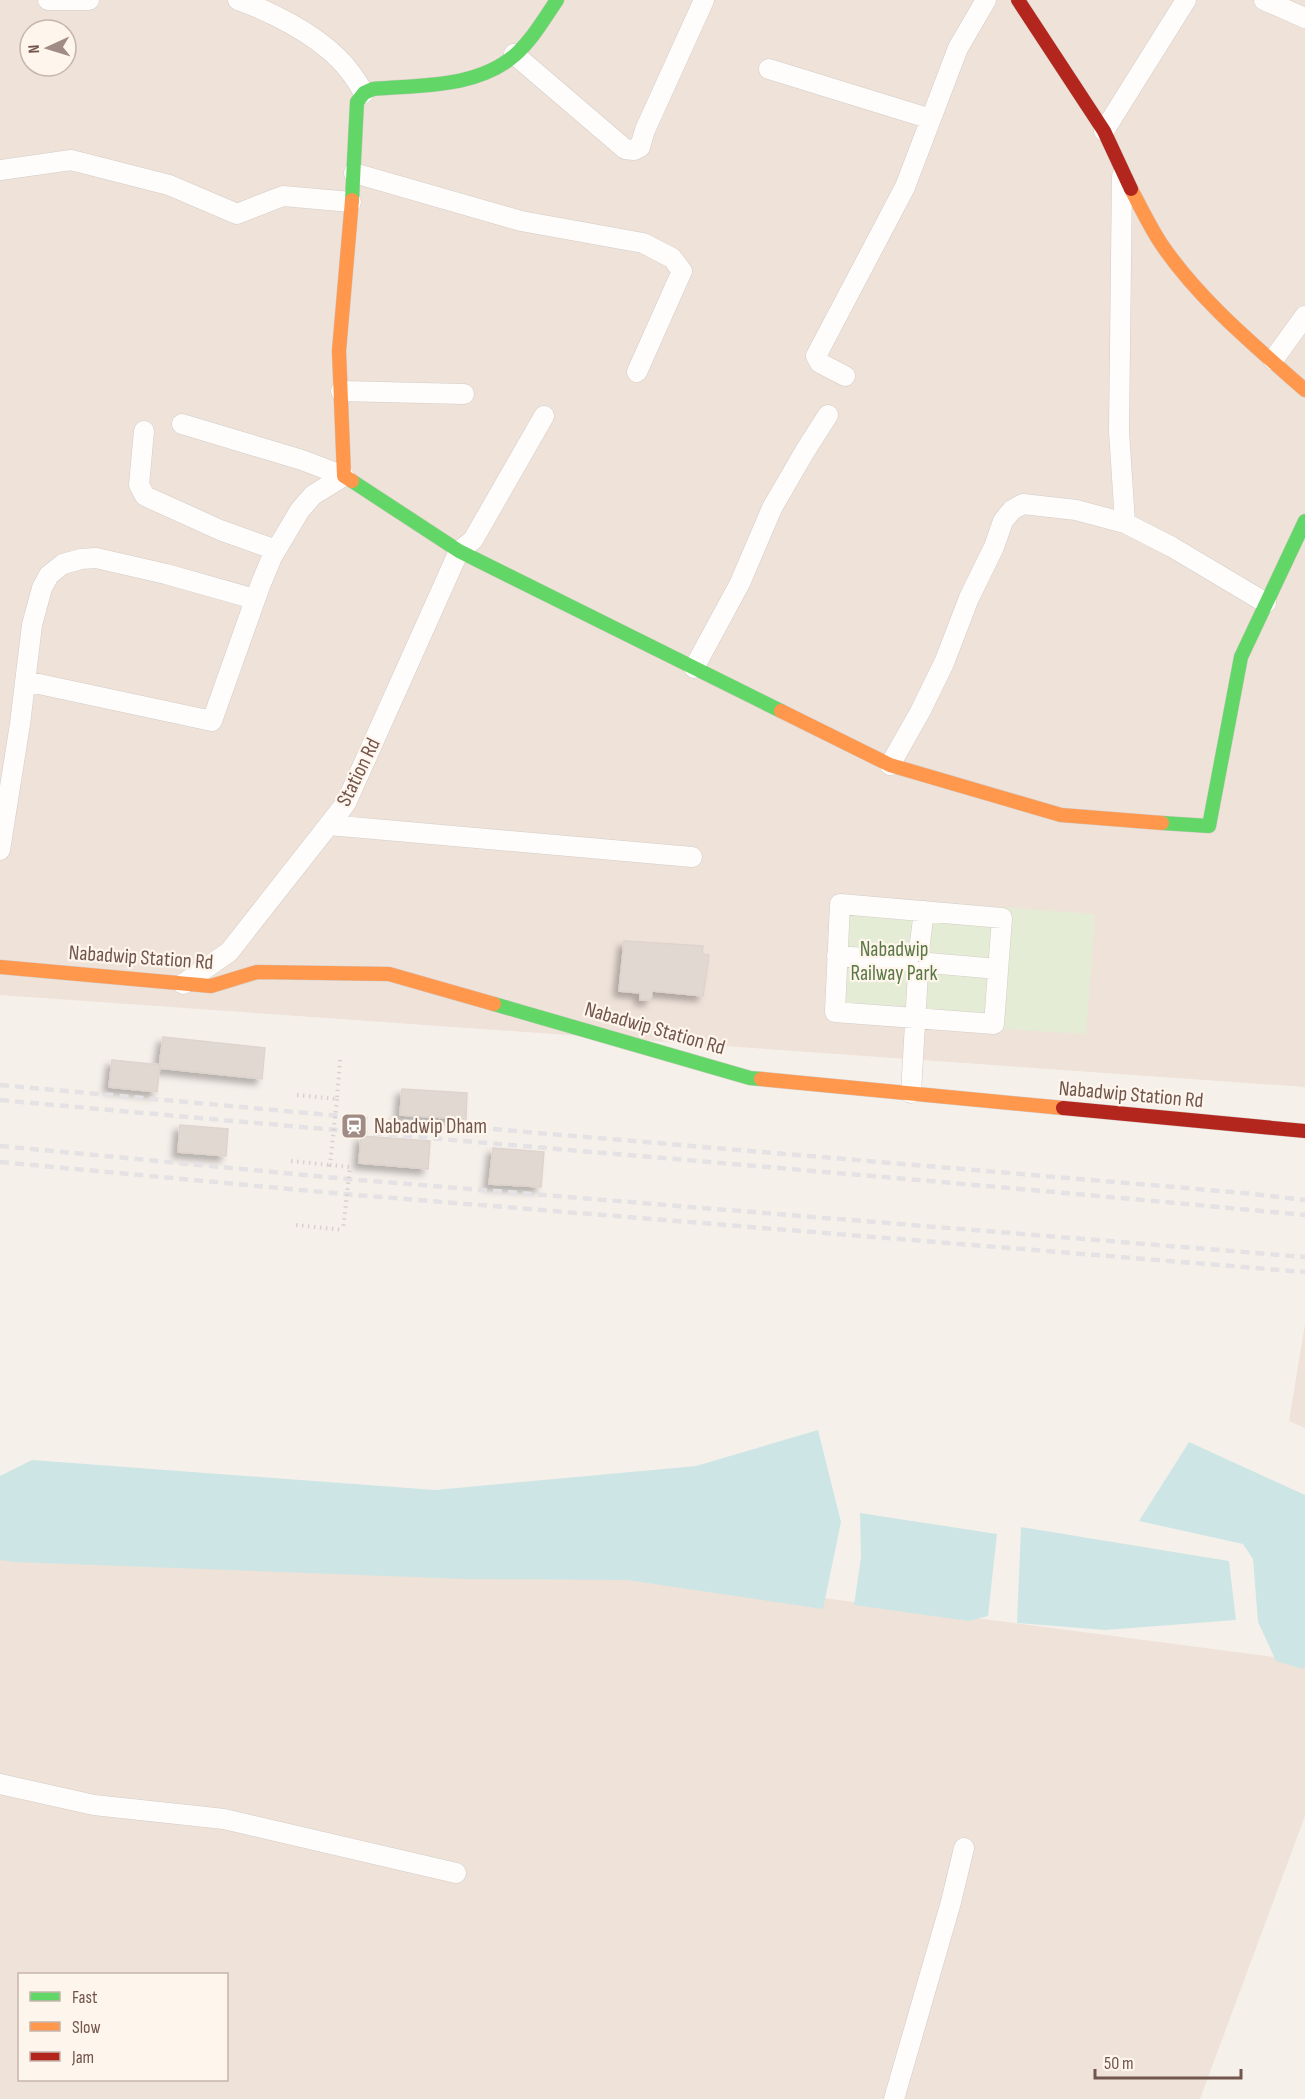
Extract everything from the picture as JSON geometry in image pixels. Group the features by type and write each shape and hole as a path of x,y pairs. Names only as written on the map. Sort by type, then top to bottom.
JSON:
{"street":[{"path":"48,0 89,0"},
{"path":"238,0 272,14 324,46 339,58 364,93"},
{"path":"344,476 339,351 354,173 357,102 364,93 373,89 471,78 507,61 545,19 556,0"},
{"path":"514,54 619,145 625,149 634,150 640,147 645,130 705,0"},
{"path":"844,376 820,363 816,356 905,186 958,48 986,0"},
{"path":"1018,0 1104,131 1139,205 1167,250 1200,291 1244,336 1305,390"},
{"path":"1104,131 1186,0"},
{"path":"1264,0 1305,18"},
{"path":"769,69 931,119"},
{"path":"0,170 71,160 169,185 237,214 283,196 351,202"},
{"path":"1122,170 1119,431 1125,523"},
{"path":"354,173 521,221 644,243 672,258 682,271 637,372"},
{"path":"1273,360 1305,316"},
{"path":"341,391 464,394"},
{"path":"694,668 740,583 772,508 828,415"},
{"name":"Station Rd","path":"183,984 229,952 346,803 459,551 473,540 544,416"},
{"path":"182,424 302,460 344,476 459,551 890,765 1061,815 1209,826 1241,657 1305,521"},
{"path":"144,431 139,485 145,496 220,530 276,550"},
{"path":"25,681 212,721 255,599 276,550 300,510 313,495 344,476"},
{"path":"890,765 930,693 1004,521 1012,510 1023,504 1077,510 1125,523 1172,547 1266,603"},
{"path":"0,850 32,625 38,602 50,575 63,564 96,558 166,574 255,599"},
{"path":"329,825 692,857"},
{"path":"840,904 1002,918 994,1024 835,1012 837,956 840,904"},
{"path":"910,1094 918,962 924,911"},
{"path":"837,956 998,969"},
{"name":"Nabadwip Station Rd","path":"0,967 212,986 257,972 389,974 750,1077 1305,1131"},
{"path":"0,1784 94,1805 224,1819 456,1873"},
{"path":"898,2098 964,1848"}],"path":[{"path":"330,1165 340,1059"},
{"path":"297,1095 337,1099"},
{"path":"291,1161 350,1167 343,1230 296,1225"}],"shaded area":[{"path":"0,0 1305,0 1305,1087 0,995"},
{"path":"1305,1324 1305,1428 1289,1421"},
{"path":"0,1524 693,1581 1305,1661 1305,1816 1200,2099 0,2099"}],"green space":[{"name":"Nabadwip Railway Park","path":"835,895 1095,914 1086,1034 828,1018"}],"water":[{"path":"818,1430 841,1522 823,1609 627,1580 464,1579 0,1560 0,1476 32,1460 435,1490 696,1466"},
{"path":"1189,1442 1305,1495 1305,1666 1303,1669 1276,1661 1258,1622 1253,1559 1243,1544 1139,1521"},
{"path":"860,1513 997,1534 988,1616 969,1621 854,1605 861,1557"},
{"path":"1021,1527 1229,1561 1236,1620 1105,1630 1017,1623"}],"building":[{"path":"624,941 703,946 702,954 709,955 703,996 652,991 651,1000 640,1000 640,993 619,991"},
{"path":"163,1037 265,1048 262,1079 159,1068"},
{"path":"112,1060 160,1065 157,1092 109,1087"},
{"path":"402,1089 467,1093 466,1119 400,1115"},
{"path":"180,1125 228,1129 226,1156 178,1152"},
{"path":"361,1136 430,1141 428,1169 359,1163"},
{"path":"493,1148 544,1152 541,1187 489,1184"}],"railway":[{"path":"0,1085 1305,1200"},
{"path":"0,1100 1305,1215"},
{"path":"0,1146 347,1179 1305,1257"},
{"path":"0,1162 344,1194 1305,1272"}],"traffic: fast":[{"path":"352,200 357,102 364,93 373,89 447,83 483,74 500,66 527,43 557,0"},
{"path":"352,481 459,551 781,711"},
{"path":"1162,823 1209,826 1241,657 1305,521"},
{"path":"494,1004 750,1078 761,1079"}],"traffic: slow":[{"path":"1131,189 1160,242 1191,283 1266,356 1305,390"},
{"path":"352,200 339,351 344,476 352,481"},
{"path":"781,711 890,765 1061,815 1162,823"},
{"path":"0,967 211,986 257,972 389,974 494,1004"},
{"path":"761,1079 1063,1108"}],"traffic: jam":[{"path":"1018,0 1104,131 1131,189"},
{"path":"1063,1108 1305,1131"}],"place":[{"name":"Nabadwip Dham","path":"354,1126"}]}
